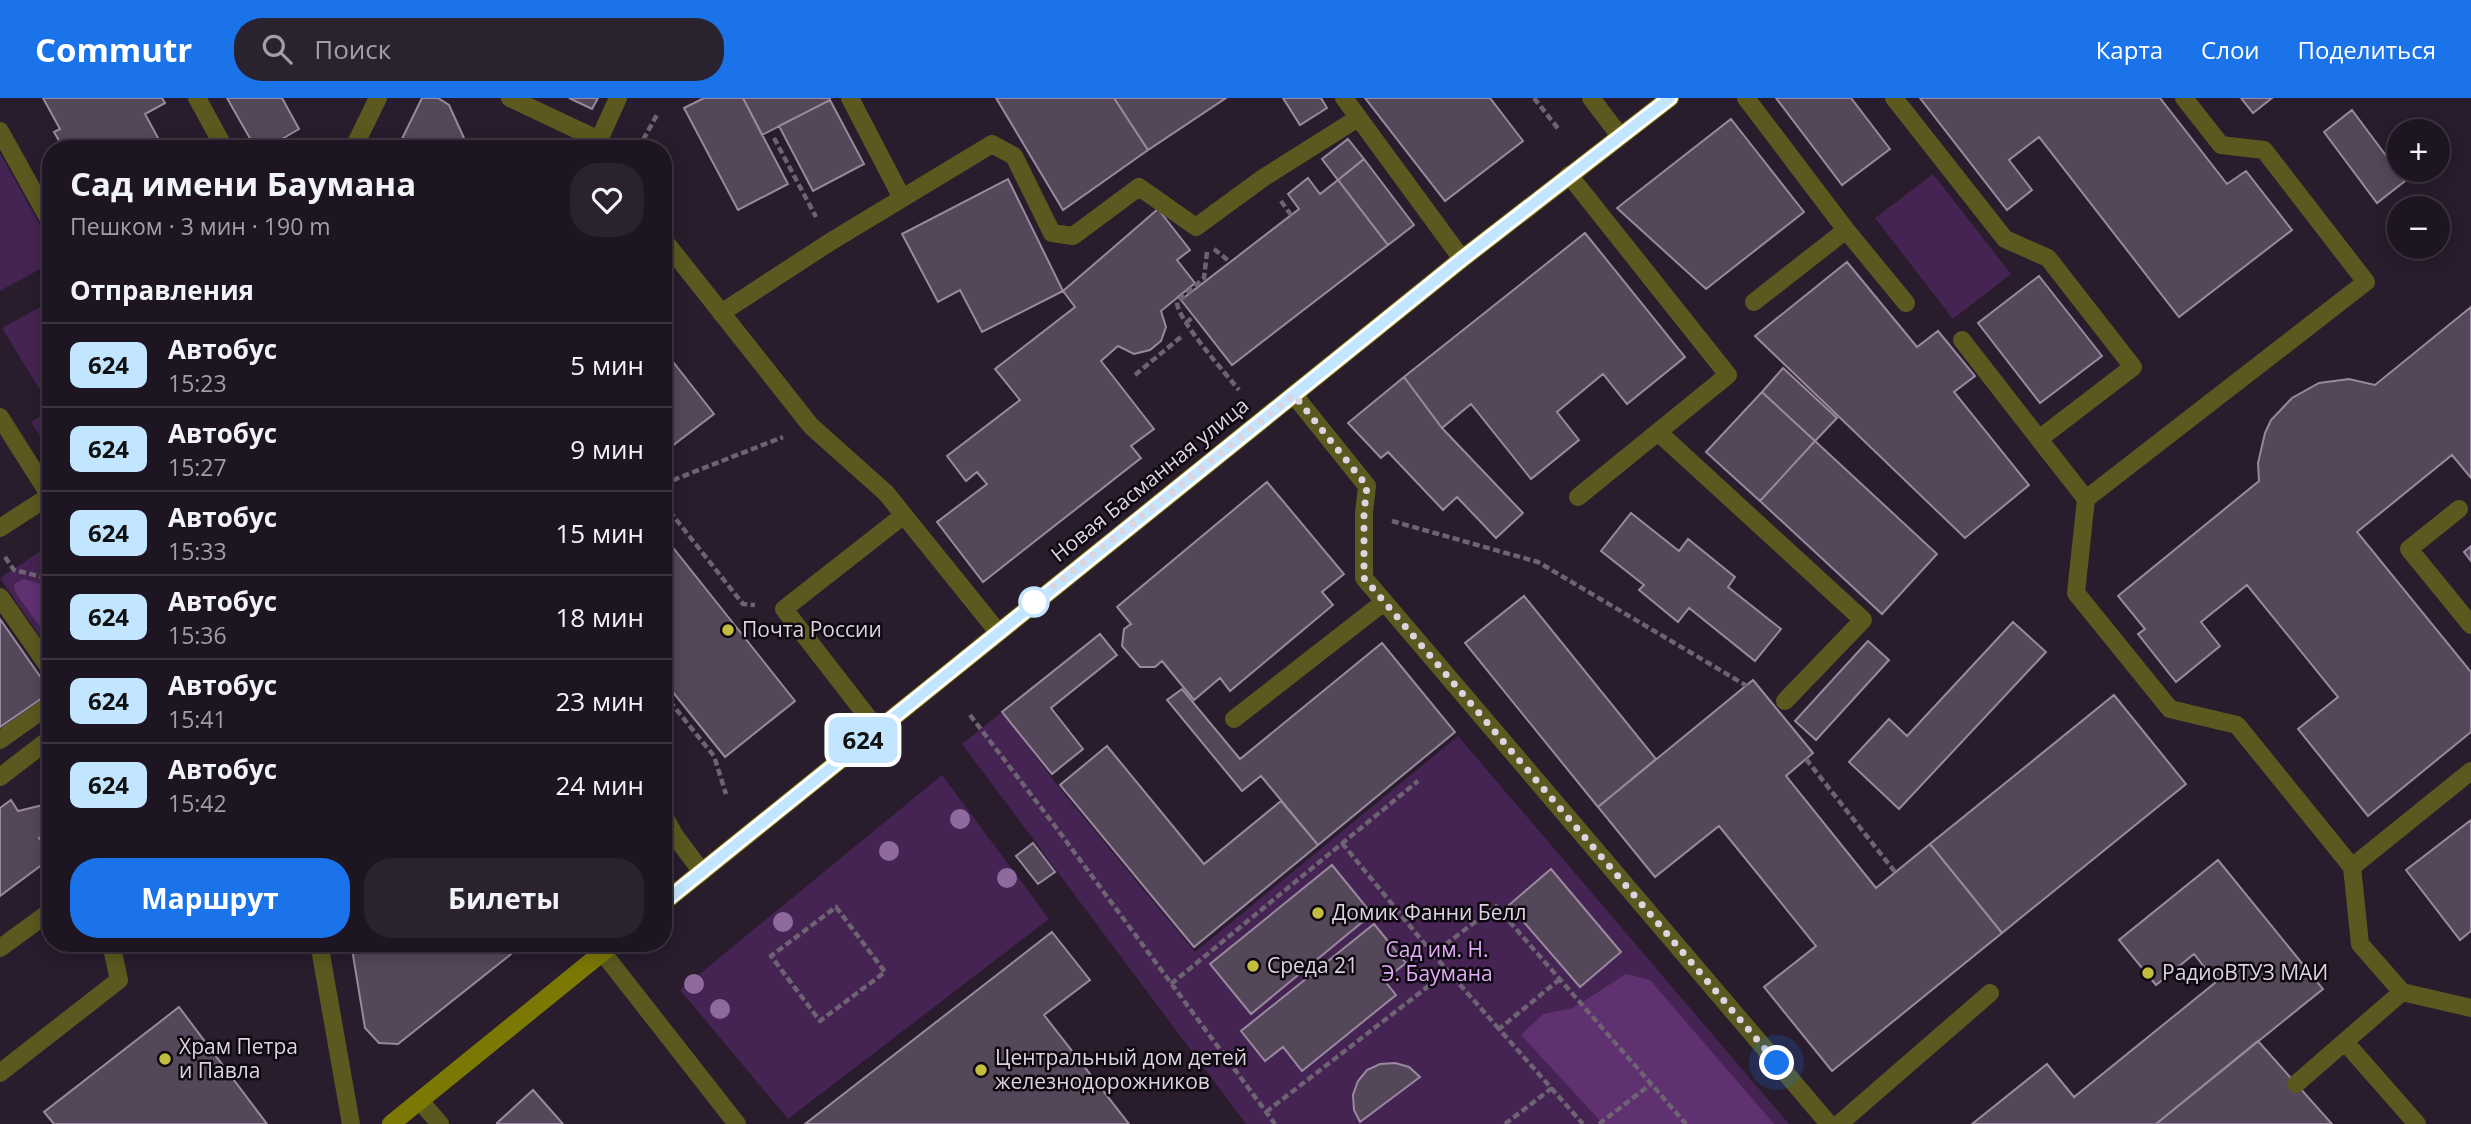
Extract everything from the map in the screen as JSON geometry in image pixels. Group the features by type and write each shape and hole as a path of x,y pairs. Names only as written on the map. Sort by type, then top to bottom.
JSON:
{"main road":[{"name":"Новая Басманная улица","path":"672,897 1462,259 1670,98"},
{"path":"391,1124 603,952"}],"street":[{"path":"197,98 220,140"},
{"path":"357,140 378,98"},
{"path":"510,98 598,140 618,98"},
{"path":"850,98 902,198"},
{"path":"1344,98 1462,259"},
{"path":"1591,98 1620,136"},
{"path":"1746,98 1846,230 1906,303"},
{"path":"1894,98 2005,239 2048,258 2133,367 2039,439"},
{"path":"2086,499 2366,282 2264,150 2221,145 2185,98"},
{"path":"721,313 830,242 992,144 1014,156 1052,233 1073,236 1139,187 1196,227 1263,178 1358,118"},
{"path":"0,131 42,207"},
{"path":"1569,175 1728,375 1578,498"},
{"path":"1754,303 1846,230"},
{"path":"672,250 811,426 886,493 998,632"},
{"path":"1962,340 2086,499 2076,593 2170,709 2237,725 2352,867 2360,944 2402,992 2471,1008"},
{"path":"1294,395 1367,486 1364,513 1364,578 1829,1124"},
{"path":"0,417 42,483"},
{"path":"1658,432 1863,620 1784,701"},
{"path":"0,528 42,501"},
{"path":"2459,509 2409,549 2471,625"},
{"path":"877,729 784,609 904,515"},
{"path":"0,597 42,657"},
{"path":"1234,719 1384,602"},
{"path":"0,740 42,710"},
{"path":"0,777 42,745"},
{"path":"2352,867 2471,771"},
{"path":"672,830 702,872"},
{"path":"0,948 42,918"},
{"path":"0,1073 119,980 113,952"},
{"path":"321,952 351,1124"},
{"path":"611,952 737,1124"},
{"path":"2296,1084 2402,992"},
{"path":"1839,1124 1990,993"},
{"path":"2345,1042 2417,1124"},
{"path":"420,1101 440,1124"}],"path":[{"path":"1534,98 1560,131"},
{"path":"643,140 659,113"},
{"path":"774,138 830,242"},
{"path":"1230,262 1208,244 1204,278 1177,302 1177,308 1239,390"},
{"path":"1186,323 1194,316"},
{"path":"1135,375 1182,336"},
{"path":"672,480 811,426"},
{"path":"1364,513 1538,562 1747,686"},
{"path":"672,514 743,604 784,609"},
{"path":"5,557 14,570 42,577"},
{"path":"672,704 714,756 726,794"},
{"path":"970,715 1275,1124"},
{"path":"1806,760 1895,872"},
{"path":"1171,984 1418,781"},
{"path":"1342,843 1433,954 1583,1124"},
{"path":"1433,954 1496,905 1686,1124"},
{"path":"836,907 885,972 820,1021 771,956 836,907"},
{"path":"1266,1112 1448,971"},
{"path":"1499,1029 1560,979"},
{"path":"1599,1124 1651,1083"},
{"path":"1505,1124 1552,1088"}],"green space":[{"path":"0,153 42,229 42,268 0,291"},
{"path":"1933,174 2011,274 1953,319 1875,218"},
{"path":"42,306 42,393 2,328"},
{"path":"42,415 42,440 31,422"},
{"path":"42,550 42,640 0,578"},
{"name":"Сад им. Н. Э. Баумана","path":"1002,712 1061,790 1195,952 1458,736 1789,1124 1246,1124 962,744"},
{"path":"942,775 1049,919 788,1119 680,990"}],"shaded area":[{"path":"23,579 42,584 42,630 15,592 14,584"},
{"path":"1626,974 1650,980 1774,1124 1603,1124 1521,1035 1543,1014 1573,1008"}],"building":[{"path":"43,98 162,98 165,103 145,114 159,140 59,140 54,132 60,129"},
{"path":"227,98 282,98 299,129 280,140 251,140"},
{"path":"422,98 438,98 449,105 465,140 401,140"},
{"path":"569,98 598,98 592,109"},
{"path":"704,98 743,98 788,184 738,210 684,108"},
{"path":"743,98 830,98 830,100 762,135"},
{"path":"996,98 1114,98 1148,150 1063,210"},
{"path":"1114,98 1226,98 1148,150"},
{"path":"1283,98 1321,98 1327,108 1300,125"},
{"path":"1365,98 1490,98 1523,141 1445,201"},
{"path":"1776,98 1851,98 1890,149 1842,185"},
{"path":"1920,98 2160,98 2227,184 2246,171 2292,230 2179,317 2039,137 2009,160 2032,190 2007,210"},
{"path":"2241,98 2272,98 2253,113"},
{"path":"830,100 864,164 813,191 779,126"},
{"path":"2352,110 2387,157 2387,182 2404,182 2377,203 2324,132"},
{"path":"1731,119 1804,212 1706,289 1617,208"},
{"path":"1348,139 1364,159 1338,180 1322,159"},
{"path":"1364,159 1414,225 1388,245 1338,180"},
{"path":"1308,178 1320,194 1338,180 1388,245 1232,365 1181,300 1299,209 1288,194"},
{"path":"1008,179 1063,291 982,332 960,290 938,302 902,234"},
{"path":"1158,209 1190,250 1177,260 1195,283 1161,311 1166,327 1161,341 1150,350 1134,354 1118,346 1101,361 1154,429 1131,446 1141,458 983,582 937,522 987,484 977,472 966,481 947,456 1020,400 995,369 1075,307 1063,291"},
{"path":"1585,233 1685,357 1627,404 1603,374 1557,412 1579,440 1531,479 1471,404 1442,428 1404,377"},
{"path":"1847,262 1917,347 1938,331 1975,376 1954,392 2029,485 1965,538 1755,336"},
{"path":"2039,276 2102,356 2040,403 1978,323"},
{"path":"2471,307 2471,478 2452,455 2357,532 2471,672 2471,732 2368,816 2298,729 2338,697 2247,585 2201,622 2220,646 2176,682 2138,634 2145,629 2118,596 2259,481 2258,463 2265,433 2271,420 2292,398 2319,383 2349,379 2375,385"},
{"path":"672,360 714,414 672,446"},
{"path":"1783,368 1837,418 1815,441 1762,392"},
{"path":"1404,377 1442,428 1523,513 1496,538 1457,497 1443,510 1388,452 1381,458 1348,423"},
{"path":"1762,392 1815,441 1760,501 1706,452"},
{"path":"1815,441 1937,554 1882,614 1760,501"},
{"path":"1267,482 1344,574 1322,592 1333,605 1230,691 1220,678 1194,700 1162,661 1155,667 1140,667 1122,646 1124,629 1131,624 1117,607"},
{"path":"1631,513 1679,551 1688,539 1735,577 1728,587 1781,629 1755,661 1689,608 1678,622 1639,590 1644,585 1601,551"},
{"path":"672,546 795,701 725,757 672,691"},
{"path":"2471,546 2471,561 2464,552"},
{"path":"1524,596 1656,759 1598,807 1465,643"},
{"path":"0,619 42,679 42,698 0,727"},
{"path":"2013,622 2046,652 1899,809 1849,762 1889,719 1907,736"},
{"path":"1100,634 1117,655 1051,708 1083,749 1052,774 1002,712"},
{"path":"1868,641 1889,660 1816,740 1795,721"},
{"path":"1382,643 1455,732 1318,845 1261,776 1242,791 1167,700 1182,689 1240,759"},
{"path":"1753,680 1813,753 1786,776 1876,888 1930,844 2002,933 1832,1071 1764,987 1816,946 1719,826 1655,877 1598,807"},
{"path":"2114,695 2186,784 2002,933 1930,844"},
{"path":"1107,746 1204,864 1281,801 1318,845 1194,947 1060,785"},
{"path":"11,800 18,811 42,805 42,838 39,838 42,842 42,865 0,896 0,808"},
{"path":"2471,820 2471,931 2460,940 2406,870"},
{"path":"1033,843 1055,872 1038,884 1016,856"},
{"path":"2218,860 2323,989 2156,1124 1972,1124 2047,1064 2074,1097 2216,982 2194,954 2156,985 2119,940"},
{"path":"1332,865 1372,914 1251,1014 1210,964"},
{"path":"1551,869 1621,952 1580,987 1509,905"},
{"path":"1374,924 1406,963 1384,980 1396,995 1302,1071 1283,1047 1265,1061 1241,1031"},
{"name":"Центральный дом детей железнодорожников","path":"1052,932 1090,980 1044,1015 1129,1124 805,1124"},
{"path":"352,952 514,952 398,1044 379,1043 365,1028"},
{"name":"Храм Петра и Павла","path":"179,1007 267,1124 54,1124 44,1112"},
{"path":"2258,1041 2332,1124 2156,1124"},
{"path":"1395,1063 1409,1067 1420,1077 1360,1122 1354,1110 1353,1095 1358,1081 1367,1070 1380,1064"},
{"path":"533,1090 563,1124 497,1124 497,1123"}],"bus line":[{"name":"624","path":"672,896 1462,259 1670,98"}],"place":[{"name":"Почта России","path":"728,630"},
{"name":"Домик Фанни Белл","path":"1318,913"},
{"name":"Среда 21","path":"1253,966"},
{"name":"РадиоВТУЗ МАИ","path":"2148,973"},
{"name":"Храм Петра и Павла","path":"165,1059"},
{"name":"Центральный дом детей железнодорожников","path":"981,1070"}],"route":[{"path":"1034,602 1294,395 1367,486 1364,513 1364,578 1777,1063"}]}
